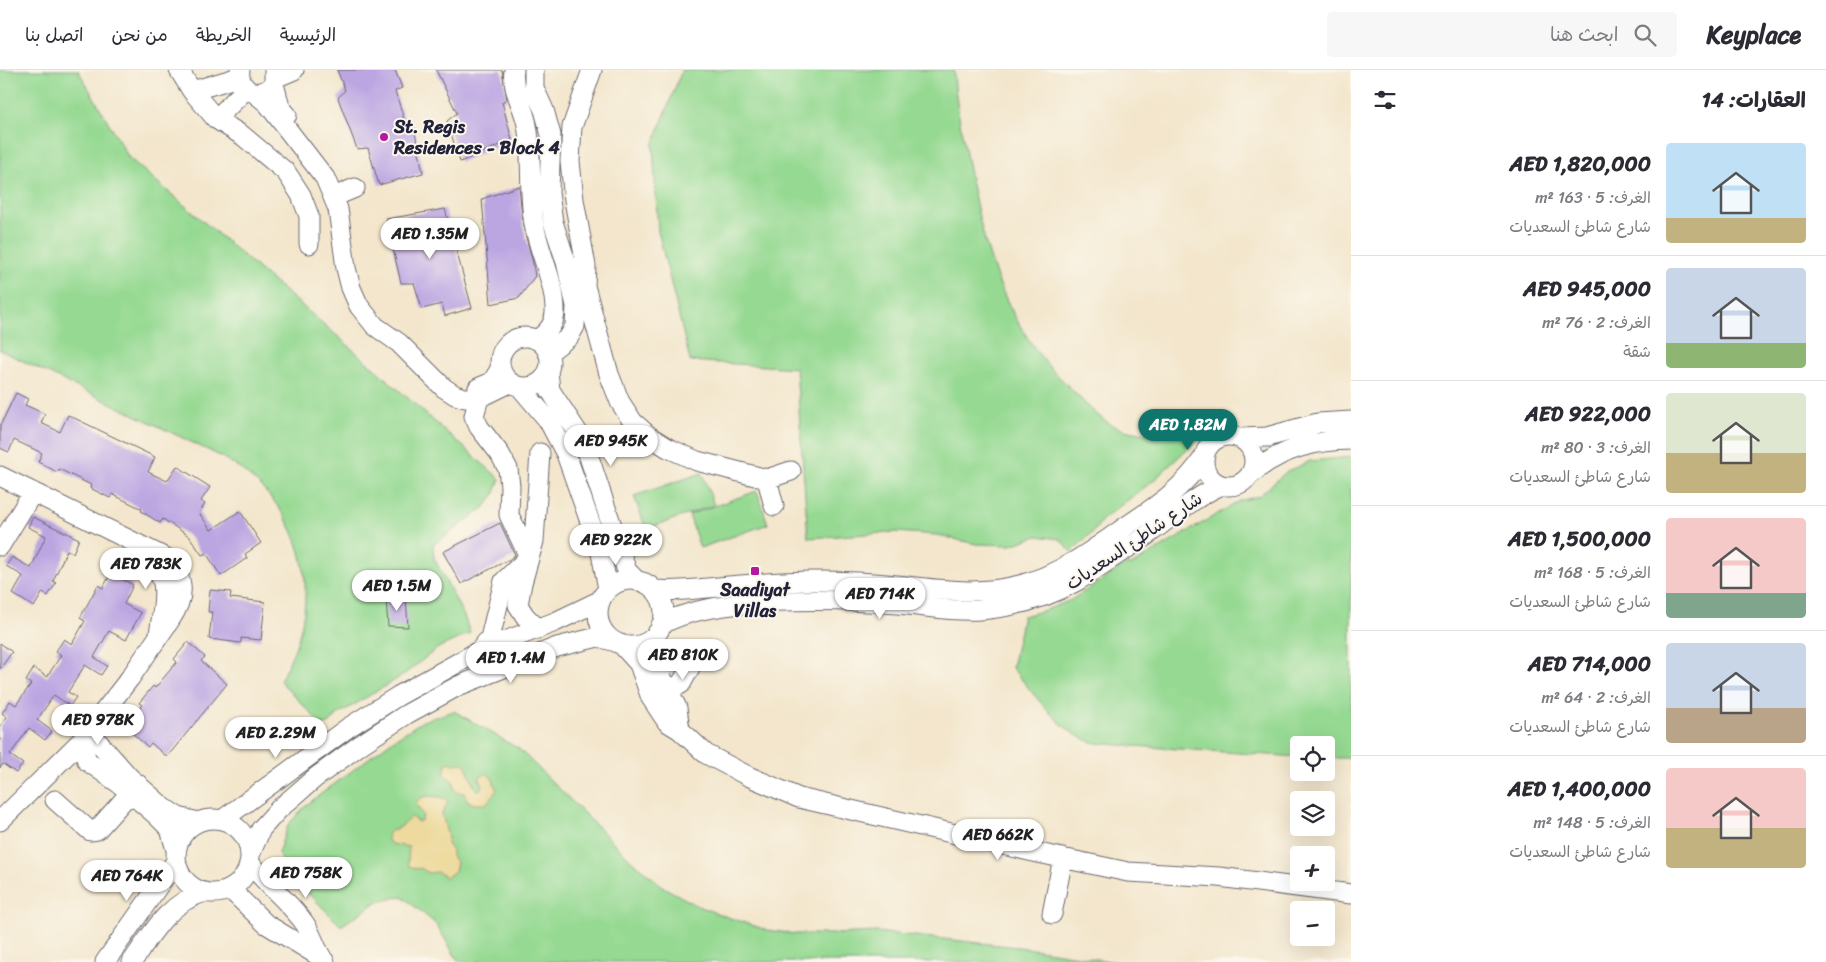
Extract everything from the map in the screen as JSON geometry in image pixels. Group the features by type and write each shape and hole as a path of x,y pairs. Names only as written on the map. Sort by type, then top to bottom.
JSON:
{"street":[{"path":"179,70 192,91 216,119 243,136 286,172 301,195 309,216 309,244"},
{"path":"192,91 244,82 262,92 274,78 294,70"},
{"path":"274,78 280,107 349,191 356,262 362,287 374,309 391,325 413,341 451,382 464,387 478,388 492,382 510,380 534,386 540,382 549,330 555,315 554,297 533,222 529,136 525,116 516,93 514,70"},
{"path":"534,70 534,88 544,110 551,135 549,193 553,222 566,262 576,306 575,326 569,338 544,355"},
{"path":"592,70 572,127 570,161 574,200 586,266 586,286 609,374 620,402 633,422 649,436 668,448 697,461 767,479 790,471"},
{"path":"216,119 244,82"},
{"path":"244,82 267,103 324,178 338,210 346,268 352,288 359,306 375,326 417,359 444,388 455,395 465,398 479,398 510,380"},
{"path":"680,730 677,708 655,664 659,630 664,618 662,604 654,590 638,581 627,571 584,442 550,390 544,355 528,338 512,340 501,353 499,361 510,380 548,420 566,454 601,552 604,595 598,609 602,628 608,636 618,643 639,664 651,698 667,722 680,730 706,754 748,776 799,798 1128,872 1219,877 1351,894"},
{"path":"479,398 474,416 479,427 500,454 508,469 510,486 509,515 529,557"},
{"path":"1351,421 1318,423 1267,437 1242,438 1225,435 1217,438 1206,450 1204,465 1210,478 1222,485 1230,486 1246,480 1270,460 1295,449 1324,441 1351,440"},
{"path":"1242,438 1248,443 1255,458 1251,474"},
{"path":"538,629 525,616 518,605 522,582 534,541 540,453"},
{"name":"شارع شاطئ السعديات","path":"659,630 680,615 702,609 768,603 863,602 960,610 996,608 1030,601 1063,589 1078,581 1108,550 1177,490 1192,475 1204,457"},
{"path":"0,476 134,541 152,562 163,583 163,603 158,638 130,678 81,741 0,821"},
{"path":"767,479 774,506"},
{"name":"شارع شاطئ السعديات","path":"654,590 675,591 760,583 814,581 868,582 952,591 986,591 1020,585 1146,536 1200,496 1222,485"},
{"path":"0,546 32,492"},
{"path":"479,651 490,638 504,581 529,557"},
{"path":"222,820 349,727 398,696 479,651 538,629 604,595 617,584 627,580 638,581"},
{"path":"134,788 170,830 179,872 186,881 194,888 205,892 218,893 230,889 239,883 246,874 261,829 278,809 315,778 407,714 458,686 557,647 598,637 636,646 649,640 659,630"},
{"path":"669,690 681,684 699,651"},
{"path":"81,741 87,760 178,817 198,822"},
{"path":"55,800 90,830 97,830 134,788"},
{"path":"105,962 176,856 180,838 187,828 198,822 210,819 222,820 233,825 242,833 248,844 250,859 261,878 278,893 304,922 323,960"},
{"path":"1052,914 1064,858"},
{"path":"230,889 266,924 323,960"},
{"path":"132,962 171,909 185,900 205,892"},
{"path":"266,924 287,903"}],"green space":[{"path":"0,70 78,70 129,158 335,334 500,479 494,495 484,508 433,545 434,558 464,616 470,633 438,648 402,676 337,715 329,724 322,725 280,681 299,636 304,608 305,581 301,556 292,532 280,510 264,489 220,456 0,350"},
{"path":"682,70 954,70 961,129 986,244 1003,293 1029,340 1052,370 1091,409 1112,425 1132,432 1154,434 1198,431 1201,436 1153,481 1101,521 1096,529 1071,552 1060,539 1037,536 1011,545 976,544 937,535 896,532 808,538 796,368 690,361 658,231 653,145"},
{"path":"1351,457 1351,758 1335,758 1335,736 1290,736 1290,756 1092,742 1080,737 1058,721 1012,668 1023,616 1046,610 1071,600 1125,565 1132,565 1239,501 1259,496 1285,473 1310,461"},
{"path":"702,473 714,505 646,529 634,496"},
{"path":"757,491 768,524 700,548 689,515"},
{"path":"454,711 519,749 632,861 665,888 700,907 767,930 795,934 877,932 1027,948 1116,962 462,962 457,959 436,924 402,896 375,903 341,926 295,880 278,853 288,825 305,806 393,740 423,721"}],"sand":[{"path":"450,762 453,764 465,764 476,790 481,789 483,785 479,778 486,773 492,778 497,790 486,804 474,804 468,801 464,793 457,792 454,789 454,782 444,775 446,764"},
{"path":"427,796 440,797 448,802 442,814 448,837 447,844 457,863 455,871 447,877 437,872 428,873 421,868 417,869 409,866 409,847 391,844 387,838 389,832 402,826 411,817 418,822 422,820 423,815 416,804 420,798"}],"building":[{"name":"St. Regis Residences - Block 4","path":"337,70 395,70 402,88 395,91 406,125 414,127 423,173 379,185 368,148 357,149 338,98 345,90"},
{"path":"436,70 502,70 507,99 502,102 512,140 460,162 447,121 457,113"},
{"path":"519,186 523,226 535,276 519,298 491,304 482,199"},
{"path":"445,209 472,308 445,316 442,304 422,309 414,283 401,283 386,219"},
{"path":"16,393 28,399 25,405 45,414 41,423 60,432 68,415 155,457 148,472 167,481 177,466 210,487 201,501 205,504 199,513 211,530 240,511 261,543 245,554 247,558 221,576 206,553 202,555 189,536 163,519 160,523 141,511 142,509 112,494 110,498 90,488 91,485 59,469 57,472 38,462 42,453 14,440 9,452 0,448 0,426"},
{"path":"33,517 79,539 73,553 67,550 53,581 56,583 48,596 43,592 34,607 13,594 23,576 6,566 12,557 31,568 46,536 28,527"},
{"path":"500,523 515,555 461,584 443,552"},
{"path":"111,573 133,585 124,604 141,613 126,640 109,631 94,657 107,666 101,675 85,665 68,692 76,697 70,706 54,695 37,720 52,731 45,740 29,728 10,755 23,764 16,773 3,764 0,768 0,726 7,717 2,713 10,701 16,705 31,684 26,681 34,668 47,677 61,655 56,651 64,639 72,644 85,621 80,618 98,585 103,588"},
{"path":"210,590 231,592 230,598 265,602 261,640 241,638 241,643 209,639 212,612 208,612"},
{"path":"406,598 408,627 388,626 386,599"},
{"path":"188,642 205,657 201,661 227,684 167,757 151,743 148,747 124,726 142,705 139,703 153,686 155,688 177,662 174,659"},
{"path":"0,643 12,652 0,669"}],"place":[{"name":"St. Regis Residences - Block 4","path":"384,137"},
{"name":"Saadiyat Villas","path":"755,571"}]}
